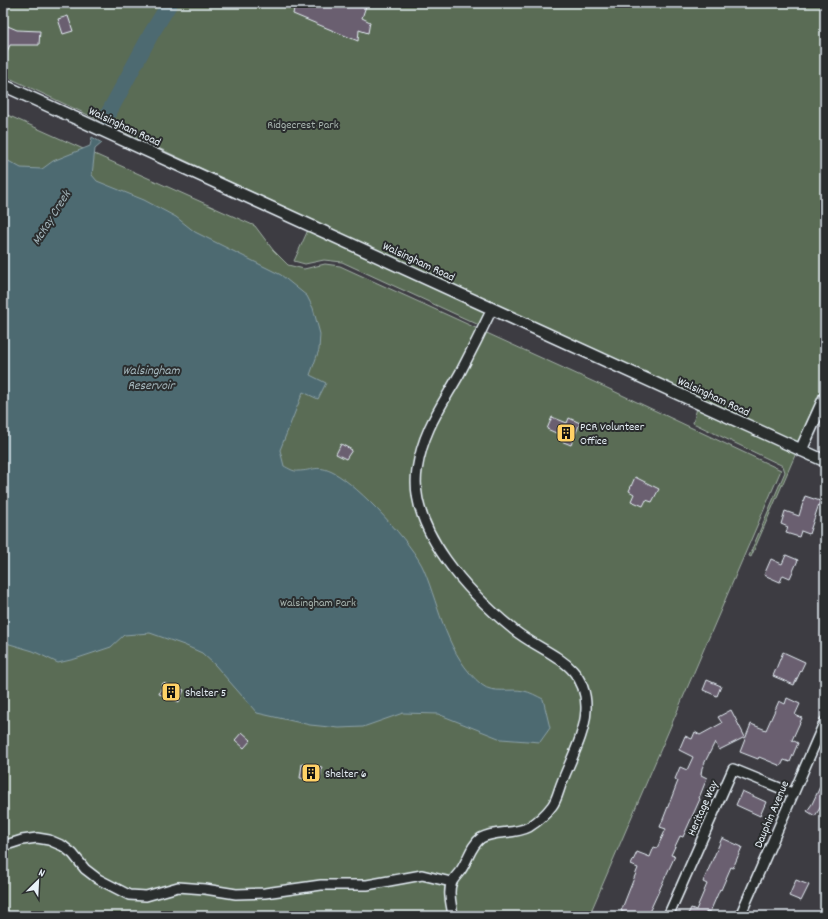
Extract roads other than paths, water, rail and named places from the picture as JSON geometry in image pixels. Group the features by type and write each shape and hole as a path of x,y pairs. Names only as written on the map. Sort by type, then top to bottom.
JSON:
{"street":[{"name":"Walsingham Road","path":"3,85 825,461"},
{"path":"453,916 450,890 452,882 462,868 471,850 481,838 493,834 513,832 529,827 553,806 584,724 586,708 584,692 568,665 550,651 529,641 514,630 470,588 444,557 430,534 420,507 416,488 417,471 422,447 430,424 458,375 492,309"},
{"path":"801,450 825,397"},
{"name":"Dauphin Avenue","path":"740,916 792,793 825,721"},
{"name":"Heritage Way","path":"668,916 732,769 792,793"},
{"path":"3,846 22,840 36,838 49,840 63,846 73,854 85,869 98,879 129,895 146,896 178,887 205,889 236,894 265,893 321,885 367,885 422,875 452,882"}],"water":[{"name":"Walsingham Reservoir","path":"92,137 102,143 95,149 92,175 97,181 144,200 176,217 195,232 281,275 307,296 313,308 320,334 319,350 310,375 326,383 318,399 303,392 280,450 284,466 295,471 319,468 334,473 357,490 397,531 418,559 424,570 452,646 470,673 486,688 524,691 543,699 550,728 540,742 501,739 438,714 403,713 363,727 339,728 310,725 257,713 215,665 202,653 150,633 124,635 111,647 58,663 33,651 3,642 3,158 21,168 42,169 53,161 90,146"}],"waterway":[{"name":"McKay Creek","path":"107,116 151,34 170,3"}],"place":[{"name":"PCR Volunteer Office","path":"566,433"},
{"name":"Shelter 5","path":"171,692"},
{"name":"Shelter 6","path":"311,773"}],"park label":[{"name":"Ridgecrest Park","path":"303,124"},
{"name":"Walsingham Park","path":"318,602"}]}
